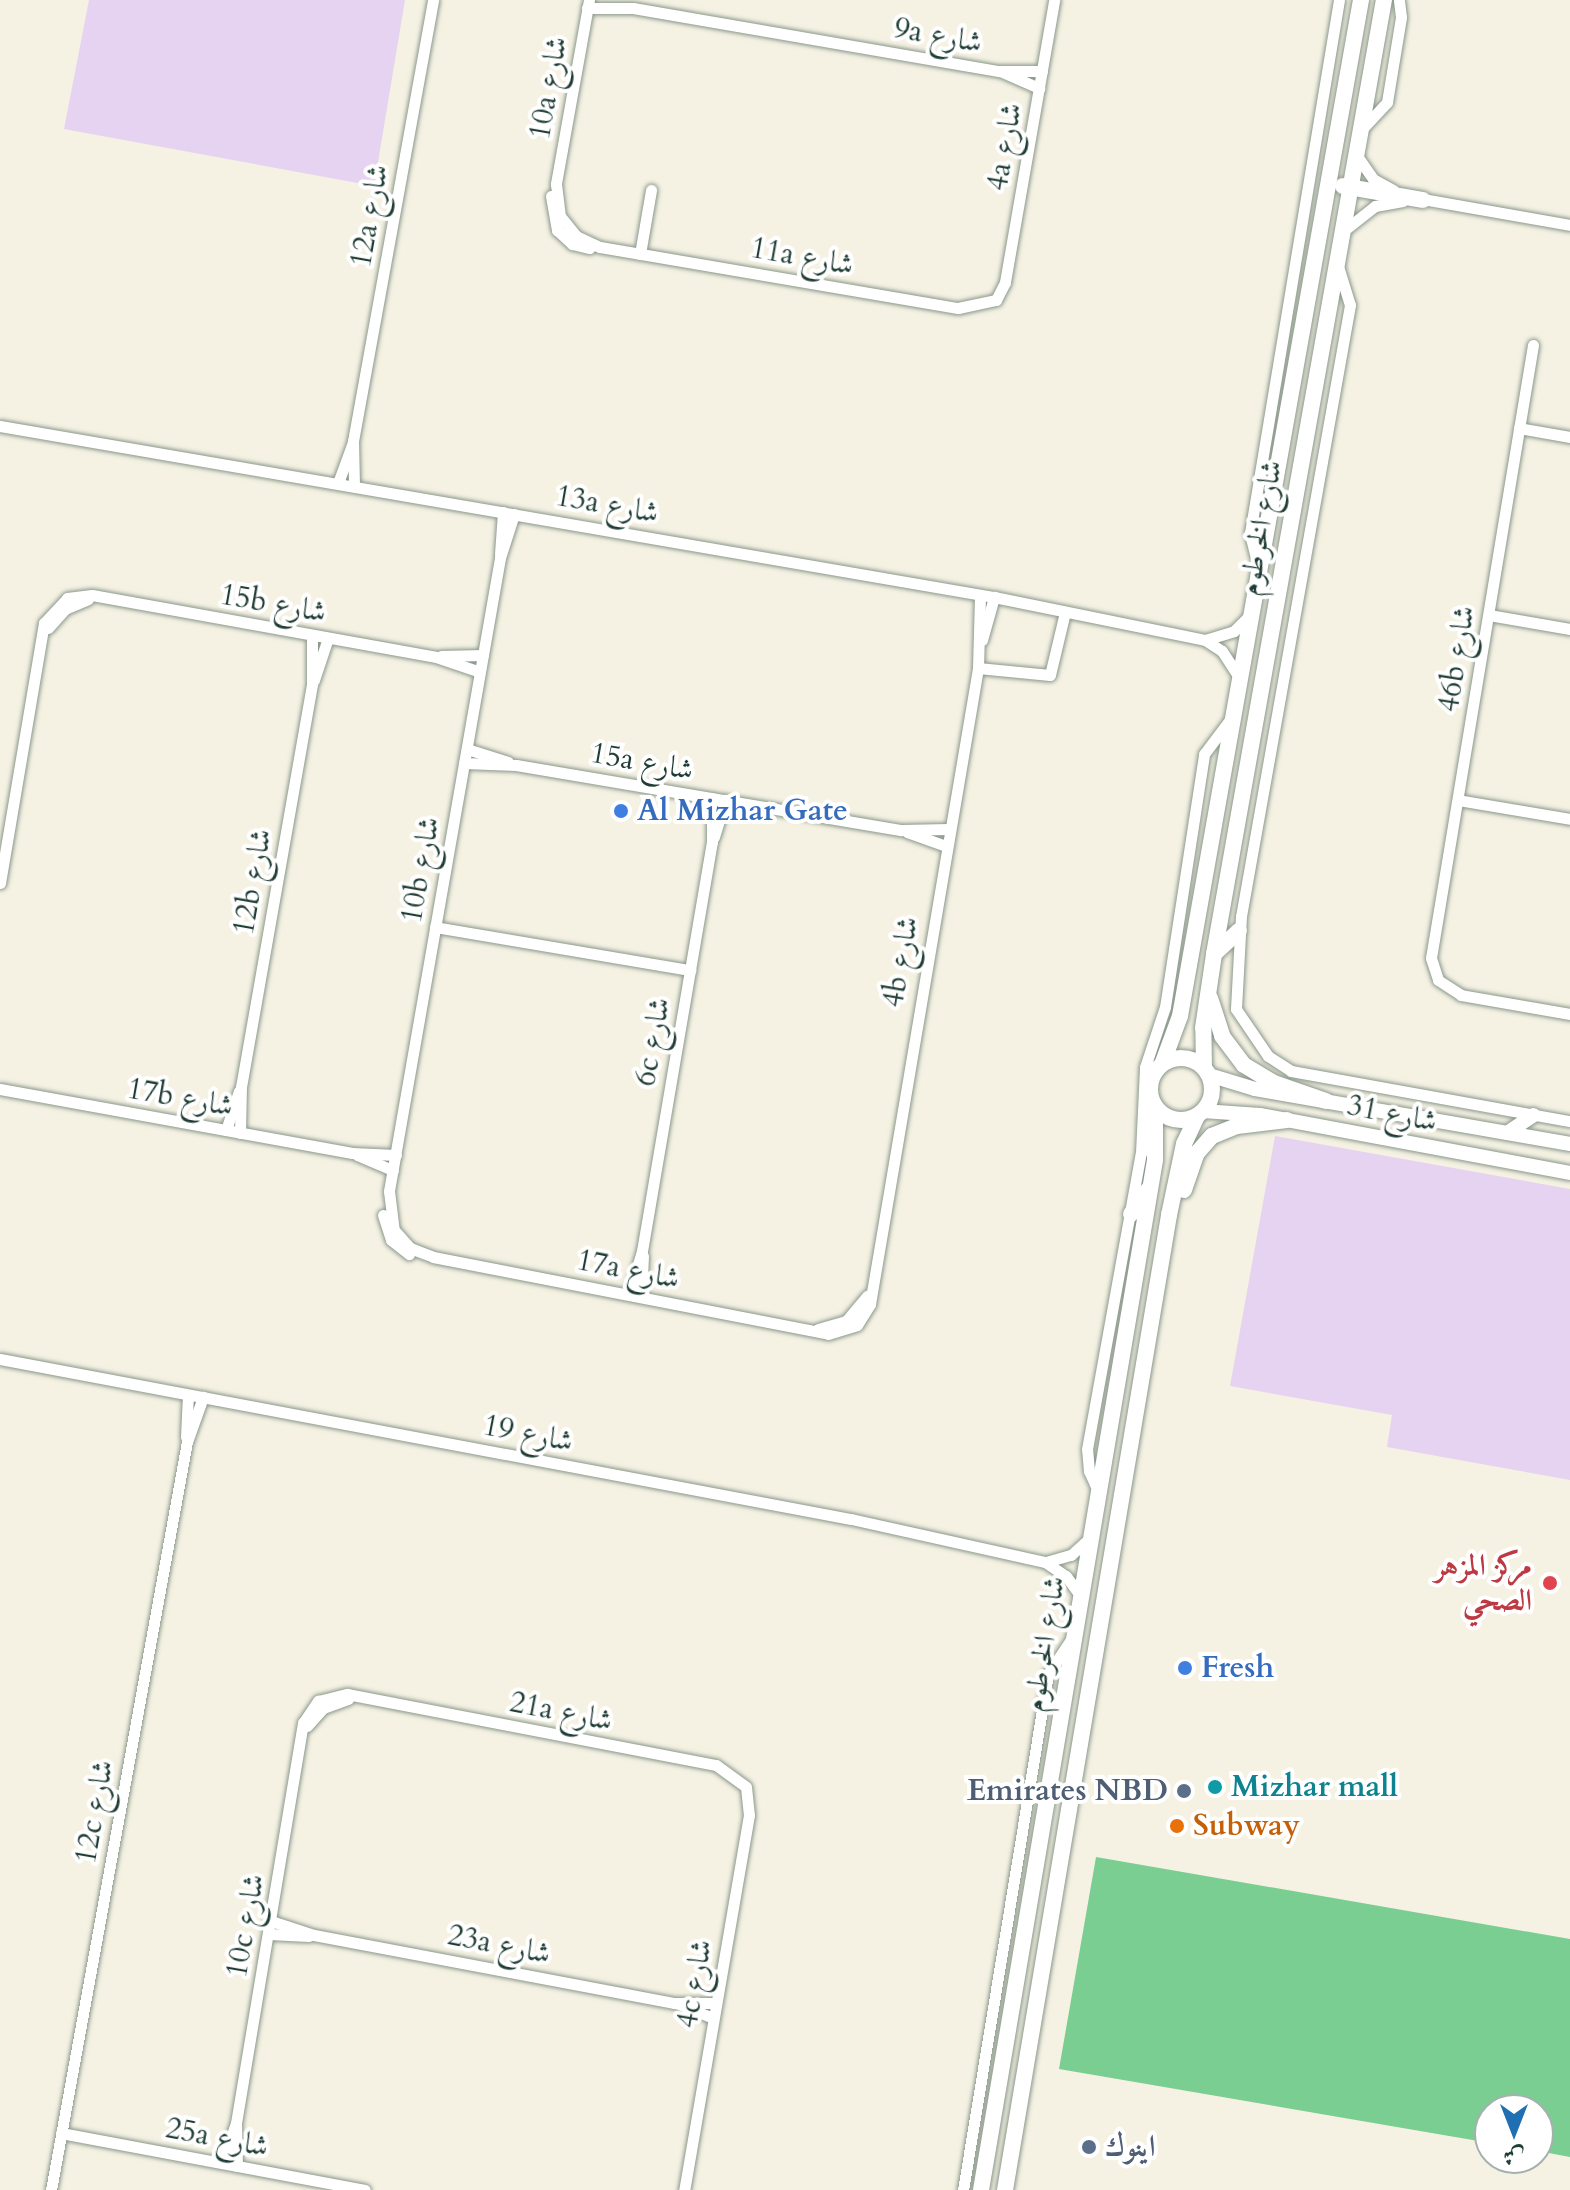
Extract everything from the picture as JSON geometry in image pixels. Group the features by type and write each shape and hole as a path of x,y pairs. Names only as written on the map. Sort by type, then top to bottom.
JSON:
{"main road":[{"name":"شارع الخرطوم","path":"1163,1062 1180,1016 1361,0"},
{"name":"شارع الخرطوم","path":"1207,1071 1208,989 1384,0"},
{"path":"1353,48 1357,70 1340,178 1352,190 1423,200"},
{"path":"1214,954 1239,931"},
{"path":"1208,989 1222,1036 1244,1065 1274,1083 1326,1101"},
{"path":"1185,1057 1207,1071 1212,1094 1200,1114 1174,1120 1155,1107 1151,1078 1163,1062 1185,1057"},
{"name":"شارع الخرطوم","path":"981,2190 1151,1185 1155,1107"},
{"name":"شارع الخرطوم","path":"1005,2190 1169,1215 1184,1144 1200,1114"},
{"path":"1169,1215 1197,1153 1212,1136 1237,1126 1287,1120"},
{"path":"1131,1214 1151,1185"}],"street":[{"name":"12a شارع","path":"338,483 353,441 433,0"},
{"name":"9a شارع","path":"617,0 633,8"},
{"name":"4a شارع","path":"996,300 1005,282 1054,0"},
{"path":"1258,566 1251,530 1339,0"},
{"path":"1362,129 1388,98 1401,17 1399,0"},
{"name":"9a شارع","path":"588,4 633,8 999,71 1042,71"},
{"name":"10a شارع","path":"558,223 556,184 588,4"},
{"name":"9a شارع","path":"999,71 1039,88"},
{"path":"1357,156 1381,185 1423,200 1570,225"},
{"path":"640,254 651,190"},
{"path":"1342,233 1375,206 1423,200"},
{"name":"11a شارع","path":"558,223 600,247 958,308 996,300"},
{"path":"1336,261 1350,305 1239,931 1236,1009 1245,1028 1278,1066 1570,1121"},
{"name":"46b شارع","path":"1533,345 1432,948 1438,980 1461,995 1570,1014"},
{"name":"13a شارع","path":"0,426 994,597 1205,640"},
{"path":"1519,428 1570,437"},
{"name":"12a شارع","path":"353,441 354,485"},
{"name":"10b شارع","path":"394,1238 389,1191 508,513"},
{"name":"4b شارع","path":"848,1325 867,1312 978,668 980,595"},
{"name":"4b شارع","path":"980,645 994,597"},
{"name":"15b شارع","path":"0,883 44,623 62,605 101,598 436,657 480,672"},
{"path":"978,668 1050,675 1065,612"},
{"path":"1489,615 1570,629"},
{"path":"1205,640 1234,631 1249,616"},
{"name":"12b شارع","path":"312,635 312,684"},
{"name":"12b شارع","path":"240,1133 241,1087 312,684 328,638"},
{"path":"1205,640 1222,651 1239,677"},
{"name":"15b شارع","path":"436,657 483,655"},
{"path":"1100,1495 1089,1471 1087,1449 1141,1153 1143,1075 1165,1007 1204,754 1233,716"},
{"name":"15a شارع","path":"467,749 516,765"},
{"name":"15a شارع","path":"464,763 516,765 902,830 946,846"},
{"name":"6c شارع","path":"635,1296 719,799"},
{"path":"1458,800 1570,819"},
{"name":"15a شارع","path":"902,830 948,829"},
{"path":"435,927 690,970"},
{"name":"شارع 31","path":"1207,1071 1233,1085 1570,1144"},
{"name":"12b شارع","path":"226,1130 241,1087"},
{"name":"17b شارع","path":"0,1089 352,1153 396,1155"},
{"name":"شارع 31","path":"1200,1114 1287,1120 1570,1173"},
{"path":"1507,1133 1534,1115"},
{"name":"17b شارع","path":"352,1153 393,1170"},
{"name":"17a شارع","path":"394,1238 433,1257 635,1296 814,1330 848,1325"},
{"name":"شارع 19","path":"0,1359 851,1519 1045,1562 1066,1576 1081,1597"},
{"name":"12c شارع","path":"51,2190 187,1442 188,1395"},
{"name":"12c شارع","path":"187,1442 203,1397"},
{"path":"1045,1562 1071,1555 1091,1537"},
{"path":"963,2190 1048,1674 1076,1630"},
{"name":"21a شارع","path":"320,1704 360,1698 716,1765 746,1787"},
{"name":"10c شارع","path":"222,2163 236,2123 305,1717 320,1704"},
{"name":"4c شارع","path":"684,2190 749,1815 746,1787"},
{"name":"23a شارع","path":"271,1921 314,1935 675,2003 716,2003"},
{"name":"23a شارع","path":"269,1934 314,1935"},
{"name":"23a شارع","path":"675,2003 713,2018"},
{"name":"10c شارع","path":"236,2123 237,2166"},
{"name":"25a شارع","path":"61,2133 237,2166 309,2185 365,2190"}],"shaded area":[{"path":"89,0 405,0 374,186 64,129"},
{"path":"1275,1136 1570,1189 1570,1480 1387,1447 1392,1415 1230,1386"}],"green space":[{"path":"1096,1857 1570,1939 1570,2157 1554,2154 1554,2094 1474,2094 1474,2140 1059,2069"}],"place":[{"name":"Al Mizhar Gate","path":"621,811"},
{"name":"مركز المزهر الصحي","path":"1550,1583"},
{"name":"Fresh","path":"1185,1668"},
{"name":"Mizhar mall","path":"1215,1787"},
{"name":"Emirates NBD","path":"1184,1791"},
{"name":"Subway","path":"1177,1826"},
{"name":"اينوك","path":"1089,2147"}]}
